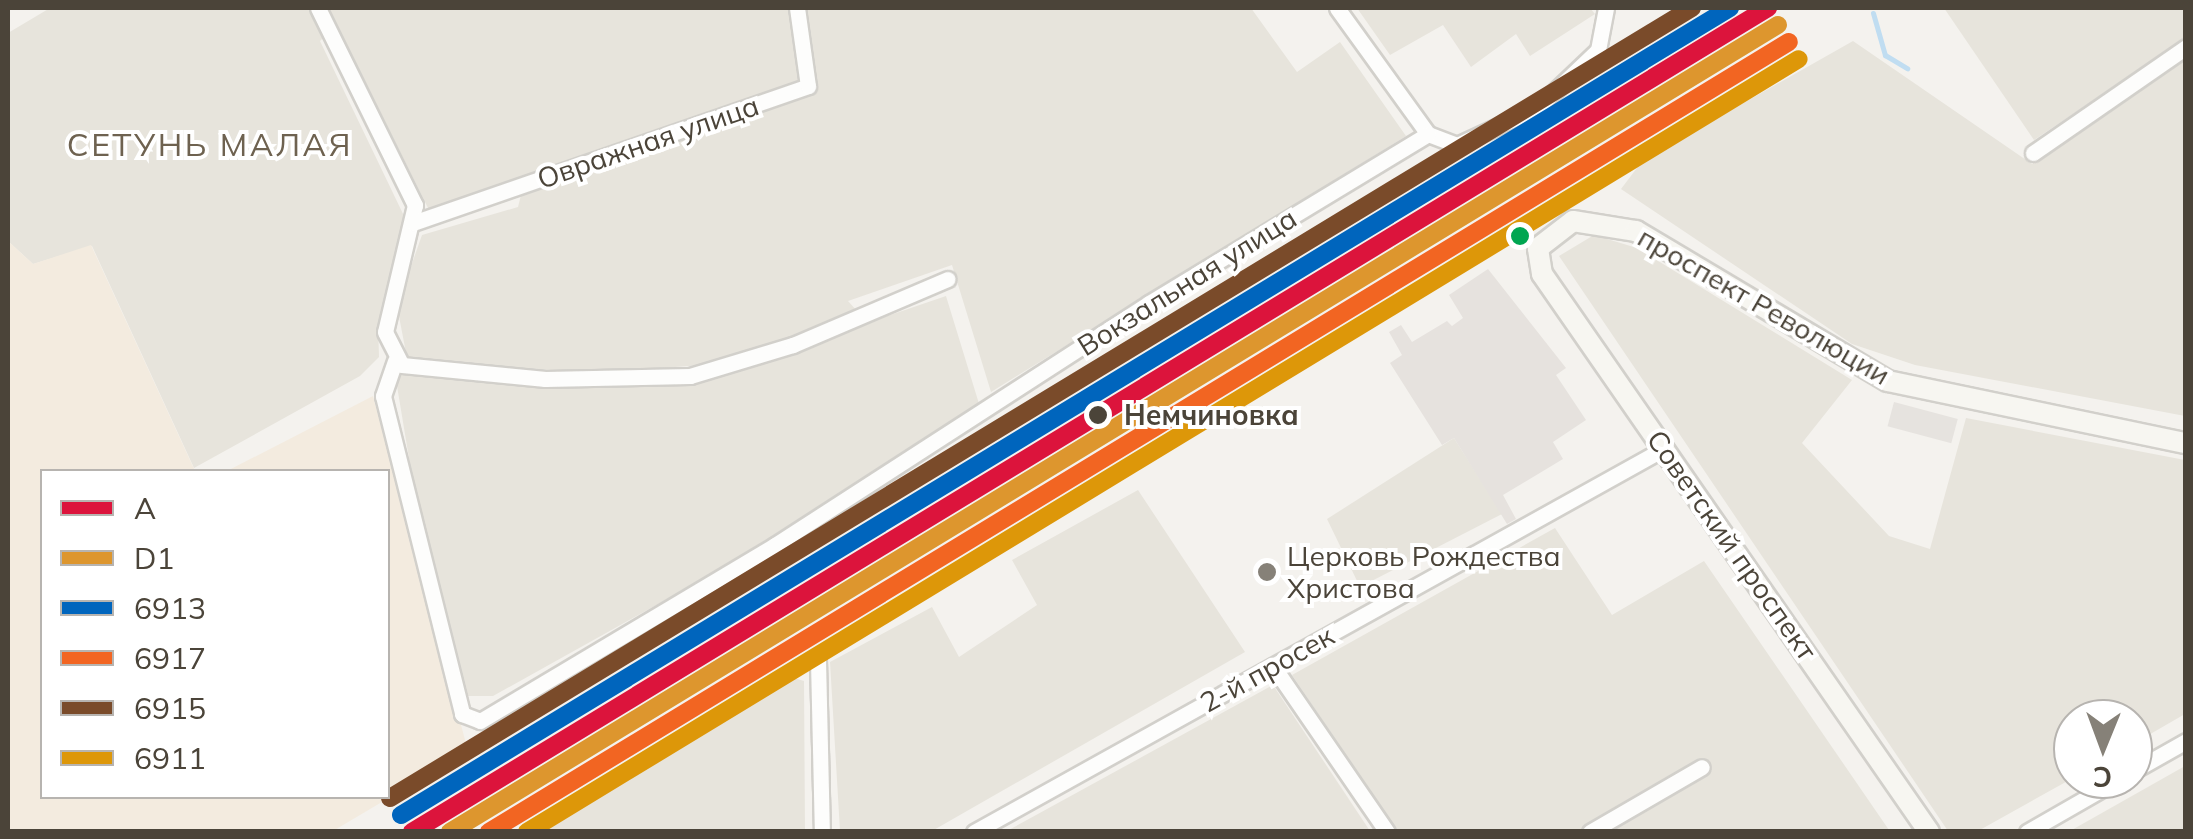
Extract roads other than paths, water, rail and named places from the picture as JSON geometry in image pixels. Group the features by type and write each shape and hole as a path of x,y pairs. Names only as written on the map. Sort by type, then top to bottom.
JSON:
{"street":[{"path":"318,8 410,190 414,223 388,299 385,332 395,361 545,380 690,376 794,345 948,279"},
{"name":"Овражная улица","path":"414,223 808,86 797,8"},
{"path":"1337,8 1428,134 1457,145 1528,114 1598,50 1606,8"},
{"path":"2033,154 2186,47"},
{"name":"Вокзальная улица","path":"395,361 382,396 462,714 488,718 1428,134"},
{"name":"проспект Революции","path":"1536,258 1556,231 1600,220 1690,260 1888,380 2186,442"},
{"name":"Советский проспект","path":"1536,258 1930,832"},
{"name":"2-й просек","path":"979,830 1665,448"},
{"path":"818,660 822,832"},
{"path":"1272,666 1387,832"},
{"path":"2153,760 2186,741"},
{"path":"1590,832 1702,767"},
{"path":"2027,832 2084,799"}],"waterway":[{"path":"1873,13 1885,55 1907,68"}],"place":[{"name":"Немчиновка","path":"1098,415"},
{"name":"Церковь Рождества Христова","path":"1267,572"}],"district":[{"name":"СЕТУНЬ МАЛАЯ","path":"210,144"}]}
